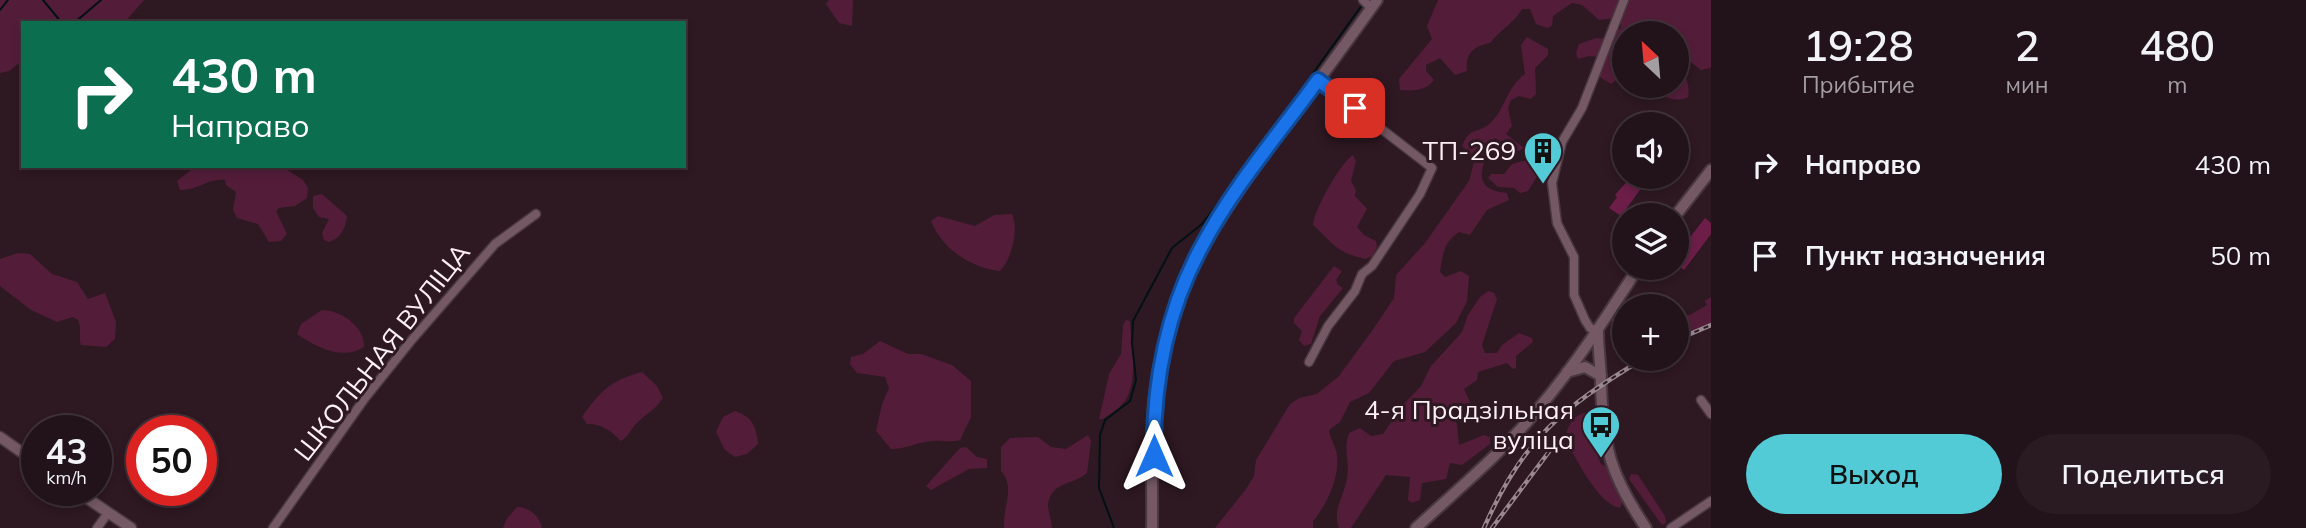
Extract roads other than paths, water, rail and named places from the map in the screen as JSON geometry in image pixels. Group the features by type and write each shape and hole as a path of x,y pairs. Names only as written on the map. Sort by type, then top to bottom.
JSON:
{"main road":[{"path":"1152,528 1154,403 1162,358 1181,296 1200,249 1215,222 1370,3"},
{"path":"1685,203 1711,170"},
{"path":"1416,528 1541,407 1598,331 1630,280"},
{"path":"1598,331 1601,416 1608,457 1626,497 1646,528"},
{"path":"1564,373 1576,367 1585,367 1601,376"}],"street":[{"path":"1598,331 1590,328 1574,295 1574,257 1557,223 1552,183 1562,142 1582,108 1624,0"},
{"path":"1309,362 1328,326 1355,291 1362,274 1372,266 1420,194 1432,168 1318,80"},
{"name":"ШКОЛЬНАЯ ВУЛІЦА","path":"273,528 365,398 410,341 495,244 536,214"},
{"path":"1701,400 1711,414"},
{"path":"0,437 21,452"},
{"path":"1671,528 1711,501"},
{"path":"98,506 131,528"},
{"path":"97,528 108,513"}],"waterway":[{"path":"0,10 8,0"},
{"path":"43,0 60,21"},
{"path":"76,21 101,0"},
{"path":"1114,528 1099,488 1100,435 1105,420 1130,401 1136,380 1132,343 1133,321 1172,248 1202,224 1235,182 1362,5"}],"railway":[{"path":"1689,334 1711,325"},
{"path":"1484,528 1513,471 1547,429 1589,394 1624,371"},
{"path":"1492,528 1557,441"}],"place":[{"name":"ТП-269","path":"1543,185"},
{"name":"4-я Прадзільная вуліца","path":"1601,459"}]}
